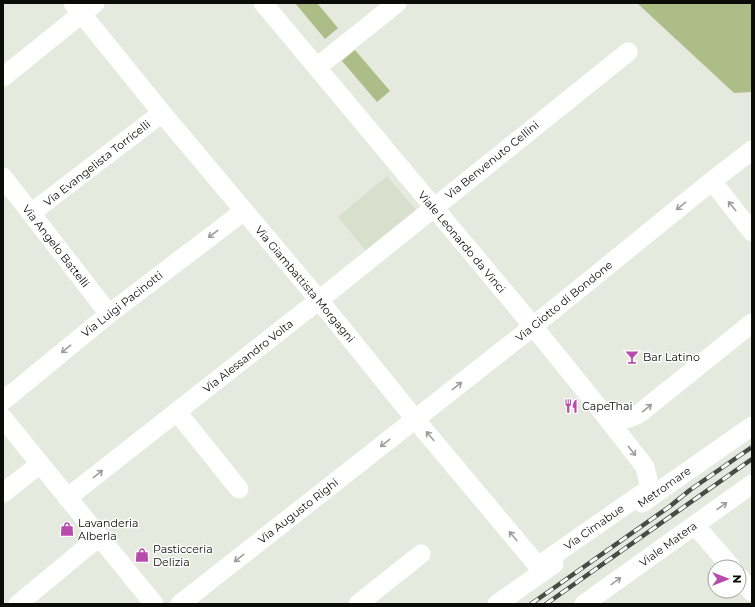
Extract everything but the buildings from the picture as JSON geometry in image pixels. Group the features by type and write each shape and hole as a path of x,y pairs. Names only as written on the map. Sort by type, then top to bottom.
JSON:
{"street":[{"name":"Viale Leonardo da Vinci","path":"263,3 533,326 600,409 644,468 650,488"},
{"path":"317,67 397,3"},
{"path":"3,77 84,7"},
{"name":"Via Giambattista Morgagni","path":"84,7 162,113 319,300 415,419 538,566"},
{"name":"Via Benvenuto Cellini","path":"319,300 628,52"},
{"name":"Via Evangelista Torricelli","path":"31,213 162,113"},
{"name":"Via Giotto di Bondone","path":"415,419 752,150"},
{"name":"Via Angelo Battelli","path":"3,177 109,314"},
{"path":"712,181 752,232"},
{"name":"Via Luigi Pacinotti","path":"3,401 109,314 244,210"},
{"name":"Via Alessandro Volta","path":"67,498 319,300"},
{"path":"600,409 621,419 630,418 640,413 752,323"},
{"path":"177,412 239,489"},
{"path":"3,418 154,604"},
{"name":"Via Augusto Righi","path":"180,604 415,419"},
{"name":"Metromare","path":"497,604 752,426"},
{"path":"3,493 40,464"},
{"name":"Viale Matera","path":"584,604 752,484"},
{"name":"Via Cimabue","path":"538,566 650,488"},
{"path":"695,525 724,559"},
{"path":"18,604 99,537"},
{"path":"358,604 421,554"}],"shaded area":[{"path":"387,176 416,210 366,251 338,217"}],"green space":[{"path":"295,3 317,3 338,28 325,39"},
{"path":"637,3 752,3 752,92 734,93"},
{"path":"355,50 390,91 377,102 342,61"}],"railway":[{"path":"531,604 752,447"},
{"path":"546,604 752,459"}],"place":[{"name":"Bar Latino","path":"632,357"},
{"name":"CapeThai","path":"571,406"},
{"name":"Lavanderia Alberla","path":"67,529"},
{"name":"Pasticceria Delizia","path":"142,555"}]}
